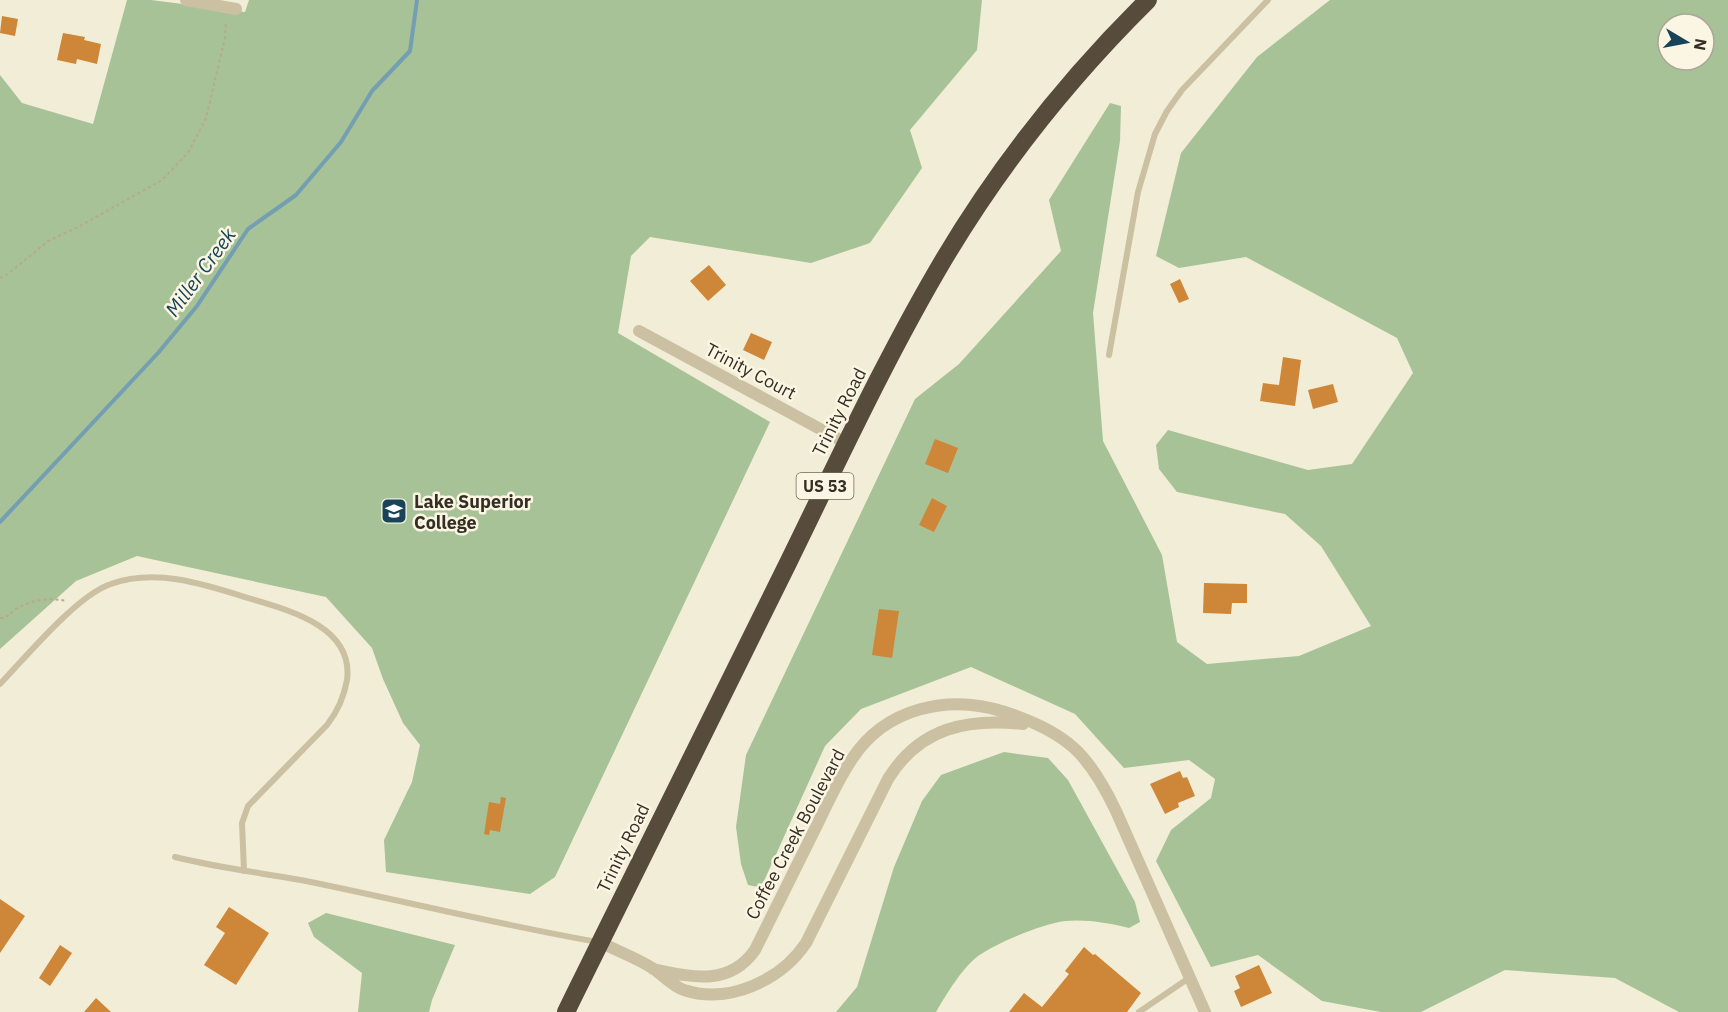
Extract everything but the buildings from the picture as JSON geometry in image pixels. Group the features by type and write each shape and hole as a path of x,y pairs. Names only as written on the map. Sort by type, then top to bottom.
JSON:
{"highway":[{"name":"Trinity Road","path":"566,1012 899,339 966,224 1010,161 1058,100 1148,0"}],"street":[{"path":"186,0 232,8"},
{"name":"Trinity Court","path":"639,331 846,443"},
{"name":"Coffee Creek Boulevard","path":"653,969 688,976 713,976 734,970 751,956 852,758 874,734 890,723 919,709 946,704 963,704 998,710 1042,728 1062,738 1092,765 1102,781 1205,1012"},
{"name":"Coffee Creek Boulevard","path":"600,942 653,969 682,989 701,993 736,990 775,975 796,957 806,944 888,779 906,756 932,736 963,724 994,721 1042,728"}],"lane":[{"path":"1109,355 1138,192 1155,134 1167,111 1182,90 1268,0"},
{"path":"0,684 79,604 97,590 124,580 154,577 180,579 300,615 327,631 343,650 348,665 343,696 334,715 310,744 258,793 244,812 242,830 244,871"},
{"path":"176,857 212,867 306,881 512,926 600,942"},
{"path":"1139,1012 1190,977"}],"path":[{"path":"0,278 48,241 80,226 162,180 188,153 206,118 232,8"},
{"path":"0,618 7,618 16,609 45,598 79,604"}],"green space":[{"name":"Lake Superior College","path":"127,0 151,0 245,12 249,0 982,0 977,50 910,130 922,168 870,243 811,263 650,237 631,256 618,333 770,422 555,877 530,894 386,872 384,840 412,782 420,745 403,723 372,648 326,597 137,556 76,581 0,649 0,75 22,103 93,124"},
{"path":"1330,0 1728,0 1728,1012 1679,1012 1615,978 1505,970 1421,1012 1381,1012 1322,1001 1258,955 1211,967 1156,861 1171,830 1211,798 1215,779 1189,760 1124,768 1075,714 971,667 861,709 825,746 764,881 758,887 748,885 741,864 736,827 746,755 915,399 959,364 1061,251 1049,200 1110,103 1121,106 1120,141 1093,313 1103,441 1162,555 1177,642 1207,664 1299,656 1371,626 1321,546 1285,514 1177,492 1159,469 1156,445 1168,430 1308,470 1352,464 1413,373 1397,338 1246,257 1179,268 1156,256 1181,153 1257,57"},
{"path":"1004,752 1048,758 1068,780 1135,902 1140,922 1129,928 1097,922 1065,921 1007,940 978,956 966,967 936,1012 836,1012 857,987 894,867 922,801 941,775"},
{"path":"326,913 455,945 429,1012 358,1012 362,973 314,937 308,923"}],"waterway":[{"name":"Miller Creek","path":"0,522 158,353 197,306 248,229 296,195 341,142 372,91 410,51 417,0"}],"place":[{"name":"Lake Superior College","path":"394,511"}]}
